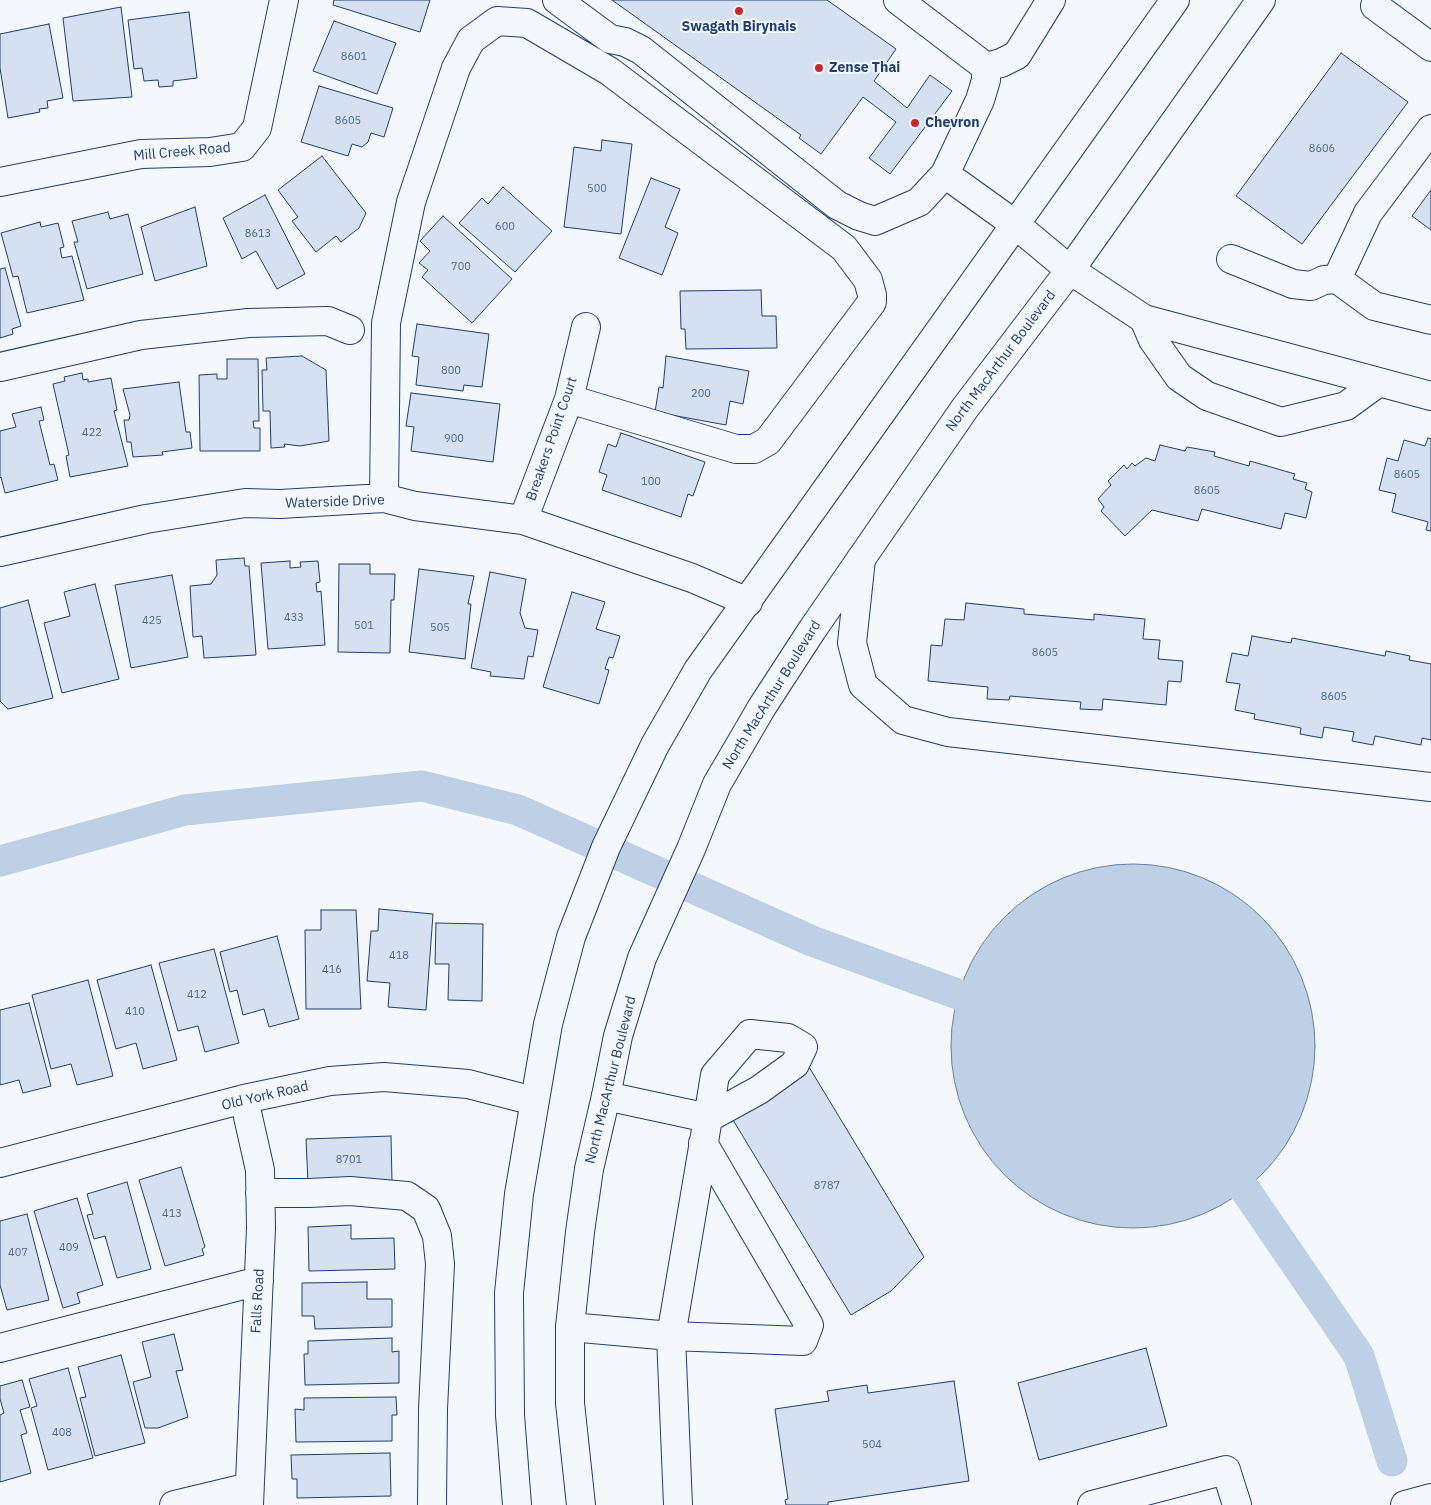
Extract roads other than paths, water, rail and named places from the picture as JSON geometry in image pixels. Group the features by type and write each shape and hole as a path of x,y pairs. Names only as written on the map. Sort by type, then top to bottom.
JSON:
{"main road":[{"name":"Mill Creek Road","path":"0,182 142,154 210,152 242,147 257,128 284,0"},
{"path":"557,0 610,39 625,42 642,50 837,205 859,216 875,221 919,202 946,174 980,100 986,80 986,67"},
{"path":"898,0 986,67"},
{"path":"986,67 1001,63 1017,55 1051,0"},
{"path":"515,1498 510,1415 509,1293 520,1194 548,1024 571,937 606,847 655,745 698,670 1175,0"},
{"name":"North MacArthur Boulevard","path":"583,1498 570,1403 570,1326 589,1169 618,1036 642,958 717,784 762,707 965,408 1070,270 1260,0"},
{"path":"1374,6 1431,47"},
{"path":"384,498 386,323 411,202 456,68 471,40 497,21 527,23 609,71 844,248 868,280 872,295 872,302 768,442 754,449 736,449 569,400"},
{"path":"1337,279 1368,212 1431,129"},
{"path":"946,174 1016,225 1070,270 1144,319 1431,396"},
{"path":"1231,259 1294,284 1312,286 1324,280 1337,279 1374,306 1431,320"},
{"path":"1144,319 1152,340 1179,377 1207,396 1281,422 1346,406 1380,382"},
{"path":"0,367 141,335 248,322 328,321 350,330"},
{"name":"Breakers Point Court","path":"523,520 569,400 586,327"},
{"name":"Waterside Drive","path":"0,552 146,519 245,503 280,504 384,498 415,506 523,520 692,578 748,602"},
{"path":"861,559 852,643 863,685 903,720 948,732 1431,787"},
{"name":"Old York Road","path":"0,1163 244,1099 330,1081 384,1077 468,1084 534,1101"},
{"path":"570,1326 671,1336 803,1341 809,1325 705,1130 606,1096"},
{"name":"Falls Road","path":"244,1099 260,1170 262,1228 249,1496"},
{"path":"678,1505 671,1336 705,1130"},
{"path":"260,1193 309,1193 350,1190 407,1196 426,1209 437,1236 440,1264 433,1408 432,1505"},
{"path":"0,1348 259,1281"},
{"path":"1092,1505 1226,1470 1237,1505"},
{"path":"174,1505 249,1496"},
{"path":"1405,1505 1431,1498"}],"water":[{"path":"1133,864 1169,867 1203,878 1219,885 1262,917 1294,960 1301,976 1312,1010 1315,1046 1312,1082 1301,1116 1294,1132 1262,1175 1219,1207 1203,1214 1169,1225 1133,1228 1097,1225 1063,1214 1047,1207 1004,1175 972,1132 965,1116 954,1082 951,1046 954,1010 965,976 972,960 1004,917 1047,885 1063,878 1097,867"}],"waterway":[{"path":"0,861 185,810 422,786 518,810 812,941 996,1008"},
{"path":"1218,1160 1246,1191 1359,1356 1392,1461"}],"place":[{"name":"Swagath Birynais","path":"739,11"},
{"name":"Zense Thai","path":"819,68"},
{"name":"Chevron","path":"915,123"}]}
